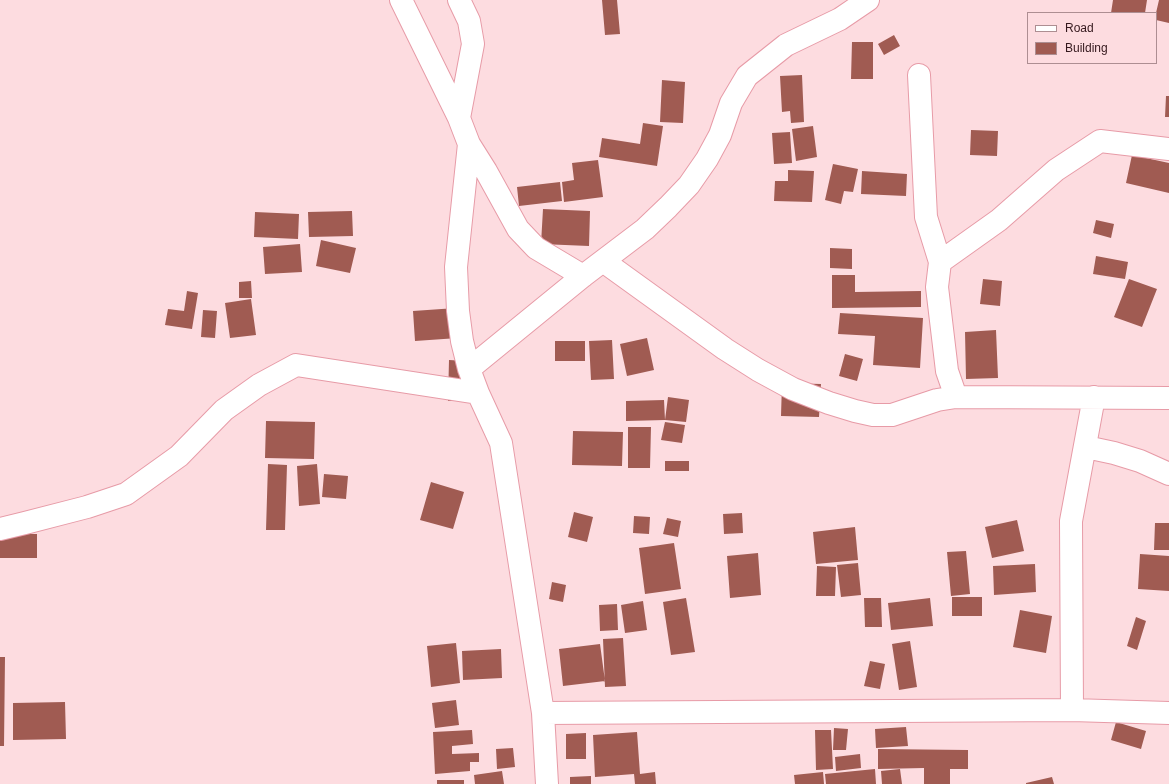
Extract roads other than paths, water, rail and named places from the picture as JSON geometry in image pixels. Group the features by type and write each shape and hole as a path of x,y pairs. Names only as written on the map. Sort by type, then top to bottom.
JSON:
{"street":[{"path":"401,0 459,118 469,144 486,171 518,229 536,248 583,276"},
{"path":"459,0 469,21 474,44 459,118"},
{"path":"469,369 583,276 645,229 689,185 720,135 730,103 747,76 786,44 840,19 868,0"},
{"path":"919,75 926,217 940,262 937,287 947,372 956,397"},
{"path":"940,262 999,220 1056,170 1100,141 1169,149"},
{"path":"469,144 456,267 458,311 462,340 469,369 478,394 501,443 543,713 547,784"},
{"path":"603,261 724,349 758,370 793,389 829,403 873,415 892,414 937,400 956,397 1169,398"},
{"path":"0,529 126,494 179,456 224,410 259,385 296,365 478,394"},
{"path":"1072,710 1071,521 1086,447 1094,397"},
{"path":"1086,447 1114,453 1140,461 1169,474"},
{"path":"543,713 1072,710 1169,713"}]}
